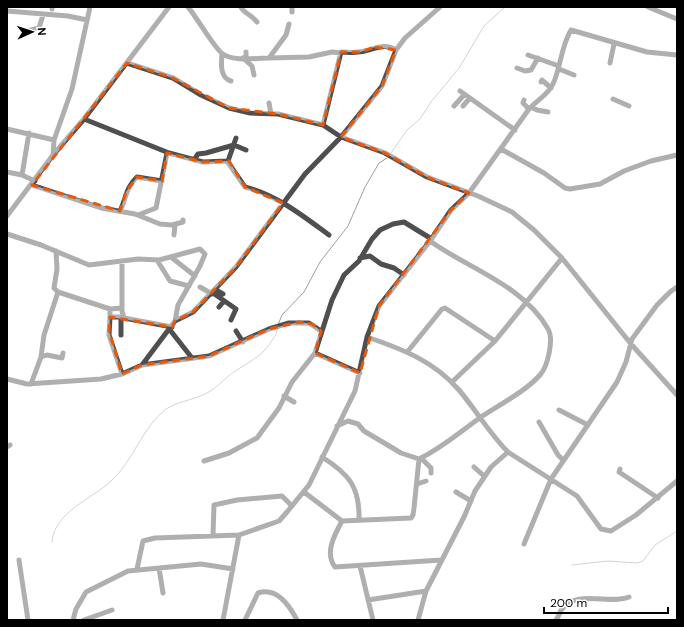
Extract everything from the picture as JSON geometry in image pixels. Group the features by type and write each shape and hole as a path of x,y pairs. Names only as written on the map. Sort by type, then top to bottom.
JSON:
{"street":[{"path":"53,155 54,140 72,89 90,7"},
{"path":"7,216 53,155 84,119 169,7"},
{"path":"188,7 198,19 222,57 221,68 224,77 231,81"},
{"path":"241,7 245,12 251,14 257,22"},
{"path":"175,321 193,312 214,292 236,267 305,174 341,136 382,86 396,50 405,38 440,7"},
{"path":"648,7 677,19"},
{"path":"7,11 68,16 87,20"},
{"path":"27,33 27,31 39,28 43,14"},
{"path":"269,58 286,35 289,24"},
{"path":"137,569 143,541 155,538 239,535 279,521 304,492 355,391 368,337 379,306 404,275 451,210 469,193 530,108 546,96 559,68 571,30 614,44 647,52 677,54"},
{"path":"610,63 614,44"},
{"path":"222,57 309,57 332,52 340,54 346,52 360,52 375,47 393,48 396,50"},
{"path":"244,58 246,52"},
{"path":"323,125 340,54"},
{"path":"528,55 538,58 574,75"},
{"path":"244,58 252,66 254,75"},
{"path":"252,66 257,58"},
{"path":"517,68 525,71 531,70 538,58"},
{"path":"127,63 173,78 201,95 229,108 250,113 270,114 323,125 341,136 385,153 427,177 512,212 534,230 562,258 631,344 677,395"},
{"path":"541,82 543,81 551,88"},
{"path":"454,106 462,93 515,130"},
{"path":"463,106 469,99"},
{"path":"613,99 629,106"},
{"path":"524,100 523,103 530,108 548,112"},
{"path":"269,103 270,114"},
{"path":"84,119 167,153 203,162 228,161"},
{"path":"7,129 29,132 54,140"},
{"path":"22,175 29,132"},
{"path":"228,161 236,138"},
{"path":"194,160 198,154 234,145 246,150"},
{"path":"501,149 544,173 565,188 570,189 600,184 624,171 651,161 677,155"},
{"path":"138,216 156,208 167,153"},
{"path":"228,161 245,187 258,190 283,202 329,235"},
{"path":"7,172 22,175 33,183 90,204 138,216 160,224 175,225 183,222 183,220"},
{"path":"120,211 131,182 137,177 162,181"},
{"path":"204,460 229,453 257,438 279,408 284,396 304,365 315,353 321,331 344,274 360,258 372,239 380,230 393,224 404,222 430,240 495,279 539,315 549,330 548,358 541,374 530,384 480,418 440,448 420,459 413,459 401,453 364,431 358,424 348,421 337,426"},
{"path":"174,235 175,225"},
{"path":"7,234 56,251 89,265 157,260 200,249 204,251 203,259 195,276 178,304 175,321 142,365"},
{"path":"56,251 58,260 54,288 58,292 110,309 122,308"},
{"path":"171,256 195,276"},
{"path":"360,258 370,256 381,264 394,268 404,275"},
{"path":"452,382 495,341 562,258"},
{"path":"157,260 170,281 189,286"},
{"path":"120,335 122,317 122,262"},
{"path":"200,287 223,294"},
{"path":"524,544 551,479 617,382 632,339 657,305 677,287"},
{"path":"30,384 41,356 44,335 58,292"},
{"path":"214,292 236,309 231,320"},
{"path":"219,307 224,301"},
{"path":"408,351 442,309 445,308 495,341"},
{"path":"110,309 109,335 122,374"},
{"path":"110,317 122,317 171,328 192,358"},
{"path":"7,379 30,384 101,379 122,374 142,365 209,356 269,329 288,323 310,323 321,331"},
{"path":"236,331 243,342"},
{"path":"368,337 408,351 434,367 452,382 508,452 577,496 601,529 605,531 611,531 658,498 677,481"},
{"path":"41,356 54,356 62,358 63,353"},
{"path":"315,353 360,373"},
{"path":"284,396 294,402"},
{"path":"560,410 588,425"},
{"path":"539,422 558,455 563,460"},
{"path":"420,619 426,591 484,476 508,452"},
{"path":"322,457 337,466 351,481 357,492 360,504 359,520"},
{"path":"420,459 431,468 431,473"},
{"path":"304,492 342,521 397,520 411,518 420,459"},
{"path":"474,467 484,476"},
{"path":"620,469 619,472 658,498"},
{"path":"417,484 426,480"},
{"path":"456,492 471,501"},
{"path":"213,535 214,506 237,500 282,496 292,506"},
{"path":"342,521 332,541 333,565 338,567 441,560"},
{"path":"223,620 239,535"},
{"path":"19,560 28,620"},
{"path":"73,620 76,609 86,592 128,571 202,564 233,569"},
{"path":"360,566 373,620"},
{"path":"159,568 163,593"},
{"path":"368,600 426,591"},
{"path":"245,620 258,593 263,592 283,599 297,620"},
{"path":"556,620 562,608 575,599 621,600 630,597"},
{"path":"84,620 112,610"}],"highlighted area":[{"path":"375,47 396,50 382,86 341,137 385,153 427,177 469,193 451,210 379,306 360,373 315,353 321,331 312,324 299,322 269,329 209,356 142,365 122,374 109,331 110,317 172,327 175,321 193,312 236,267 283,203 245,187 229,161 203,162 167,153 162,181 137,177 126,192 120,211 32,185 127,63 173,78 229,108 278,114 323,125 341,52 360,52"}],"waterway":[{"path":"391,153 407,130 420,119 431,102 459,68 484,26 505,7"},
{"path":"278,325 282,315 304,292 320,262 348,226 365,187 379,163 387,158"},
{"path":"52,542 54,532 59,522 75,507 103,488 119,473 150,425 158,416 171,406 209,392 234,372 257,357 270,343 278,328"},
{"path":"572,565 608,561 637,563 643,561 655,545 677,531"}]}
